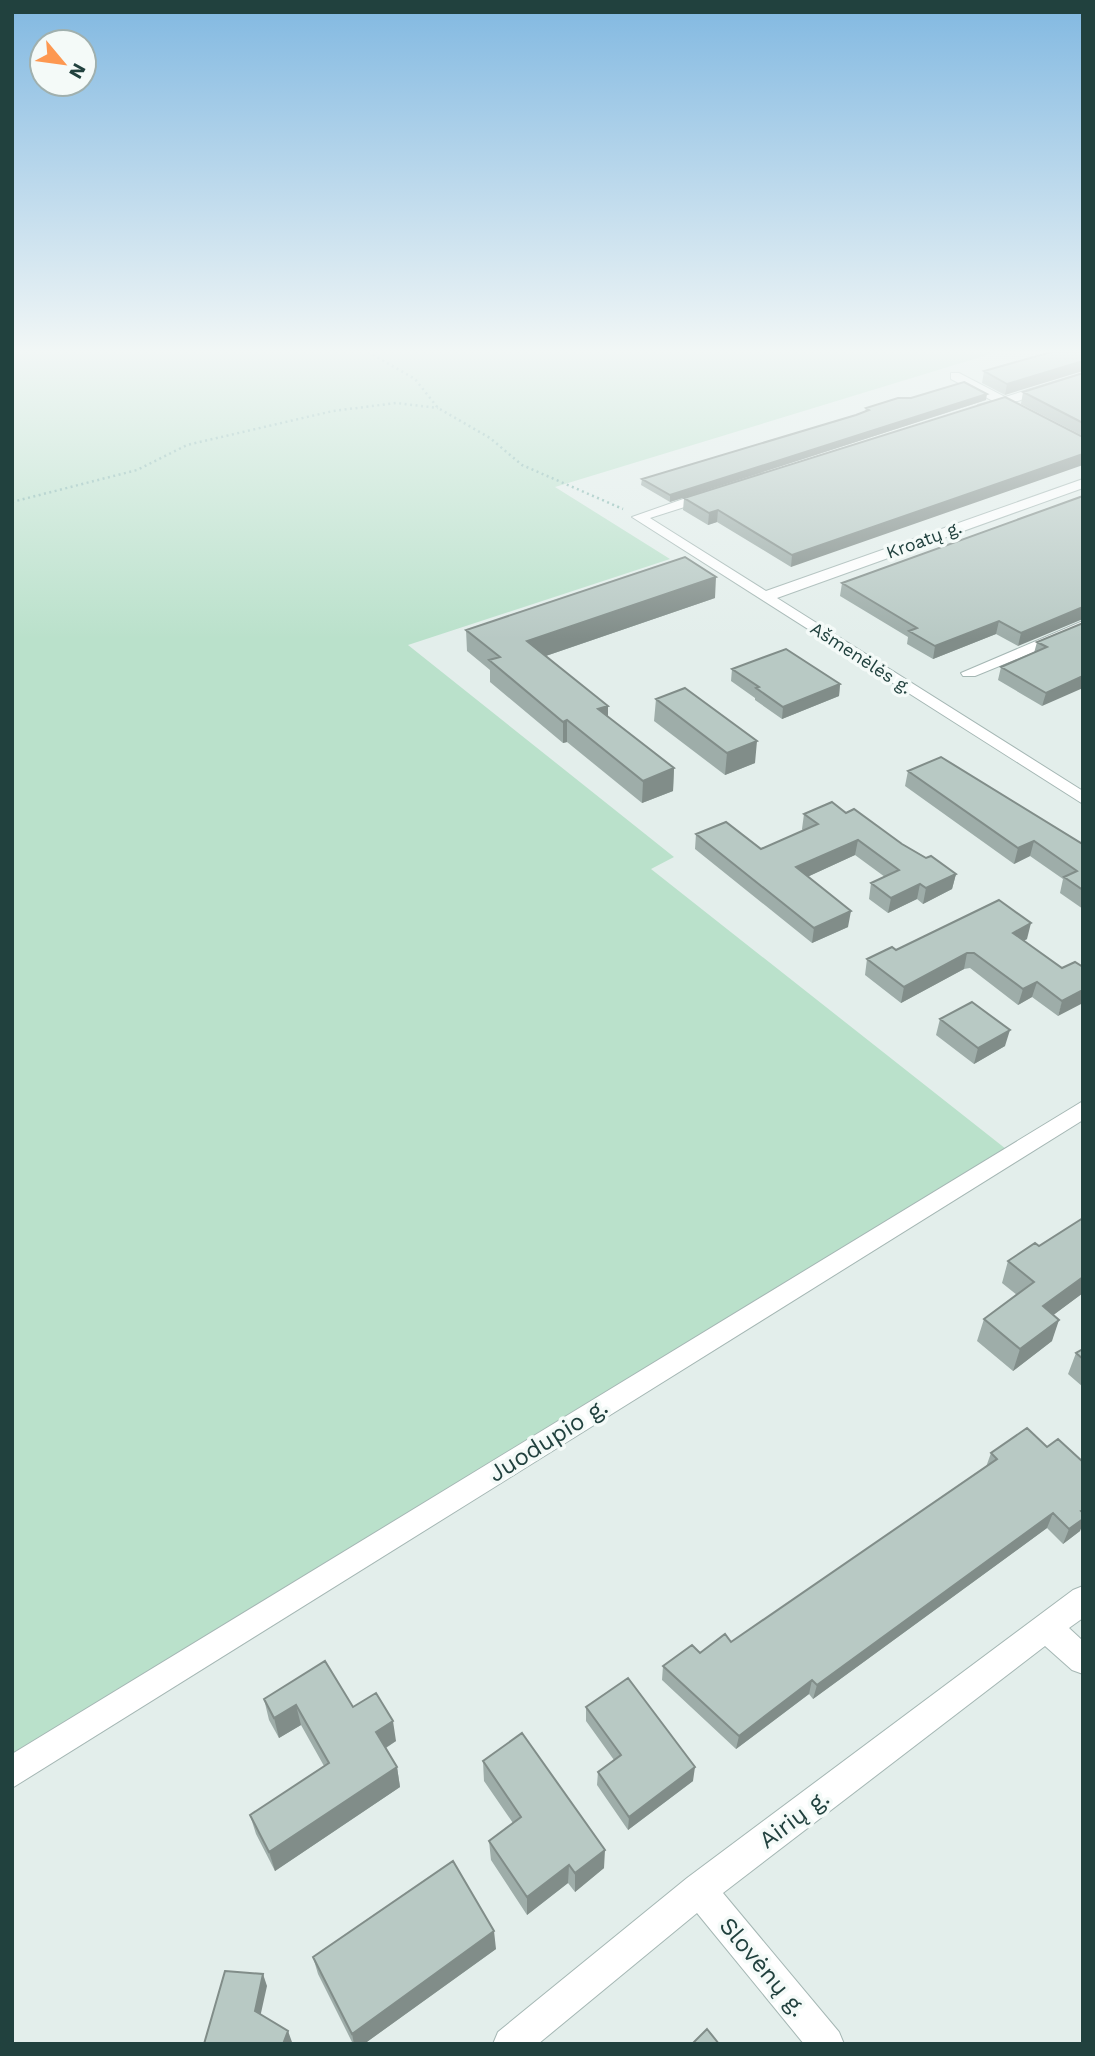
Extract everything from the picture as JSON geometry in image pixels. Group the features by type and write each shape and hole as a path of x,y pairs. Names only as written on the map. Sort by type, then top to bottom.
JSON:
{"street":[{"name":"Kroatų g.","path":"765,597 1083,483"},
{"path":"639,517 724,490"},
{"name":"Ašmenėlės g.","path":"639,517 1083,799"},
{"path":"969,673 1083,626"},
{"name":"Juodupio g.","path":"12,1772 1083,1109"},
{"name":"Airių g.","path":"510,2044 699,1890 1083,1600"},
{"path":"1046,1628 1083,1660"},
{"name":"Slovėnų g.","path":"699,1890 827,2044"}],"path":[{"path":"12,502 137,470 179,448"},
{"path":"502,448 522,465 639,517"}],"green space":[{"path":"12,448 683,448 555,487 670,559 408,645 674,857 651,869 1006,1149 846,1250 12,1754"}],"building":[{"path":"746,448 818,448 670,495 642,479"},
{"path":"843,448 1083,448 1083,454 792,555 718,510 709,513 684,498"},
{"path":"1083,496 1083,607 1021,633 999,621 935,646 909,631 917,628 842,583"},
{"path":"685,557 716,577 527,641 608,706 598,709 674,768 643,781 567,720 563,722 489,660 500,657 466,630"},
{"path":"1083,623 1083,676 1046,693 1001,667 1047,647 1037,642"},
{"path":"786,649 840,684 783,707 732,669"},
{"path":"685,688 757,741 727,753 656,699"},
{"path":"941,757 1083,842 1083,890 1064,877 1077,871 1034,841 1018,848 908,771"},
{"path":"832,802 846,813 854,809 902,844 926,858 931,856 956,874 926,888 920,884 891,898 871,883 899,870 858,840 796,867 851,911 814,928 696,834 726,822 761,849 818,824 804,814"},
{"path":"999,900 1031,923 1013,933 1062,968 1075,962 1083,967 1083,990 1062,1001 1037,982 1023,989 974,953 967,953 904,987 867,959 892,947 896,950"},
{"path":"972,1002 1010,1030 978,1048 940,1019"},
{"path":"1083,1218 1083,1277 1043,1306 1059,1320 1020,1349 984,1319 1034,1282 1008,1261 1035,1243 1039,1246"},
{"path":"1083,1349 1083,1359 1076,1353"},
{"path":"1027,1428 1047,1447 1058,1439 1083,1462 1083,1519 1069,1529 1053,1513 817,1685 812,1680 739,1736 663,1666 692,1645 700,1653 725,1634 731,1642 997,1459 991,1453"},
{"path":"325,1661 353,1707 376,1693 393,1721 376,1732 397,1767 269,1852 250,1815 329,1763 296,1705 274,1718 264,1699"},
{"path":"628,1678 695,1767 629,1817 598,1772 621,1755 586,1707"},
{"path":"522,1733 605,1850 575,1873 569,1865 527,1897 489,1841 521,1817 483,1761"},
{"path":"453,1861 494,1931 352,2034 313,1957"},
{"path":"225,1971 263,1974 255,2011 288,2031 283,2044 204,2044"},
{"path":"707,2029 719,2044 692,2044"}]}
